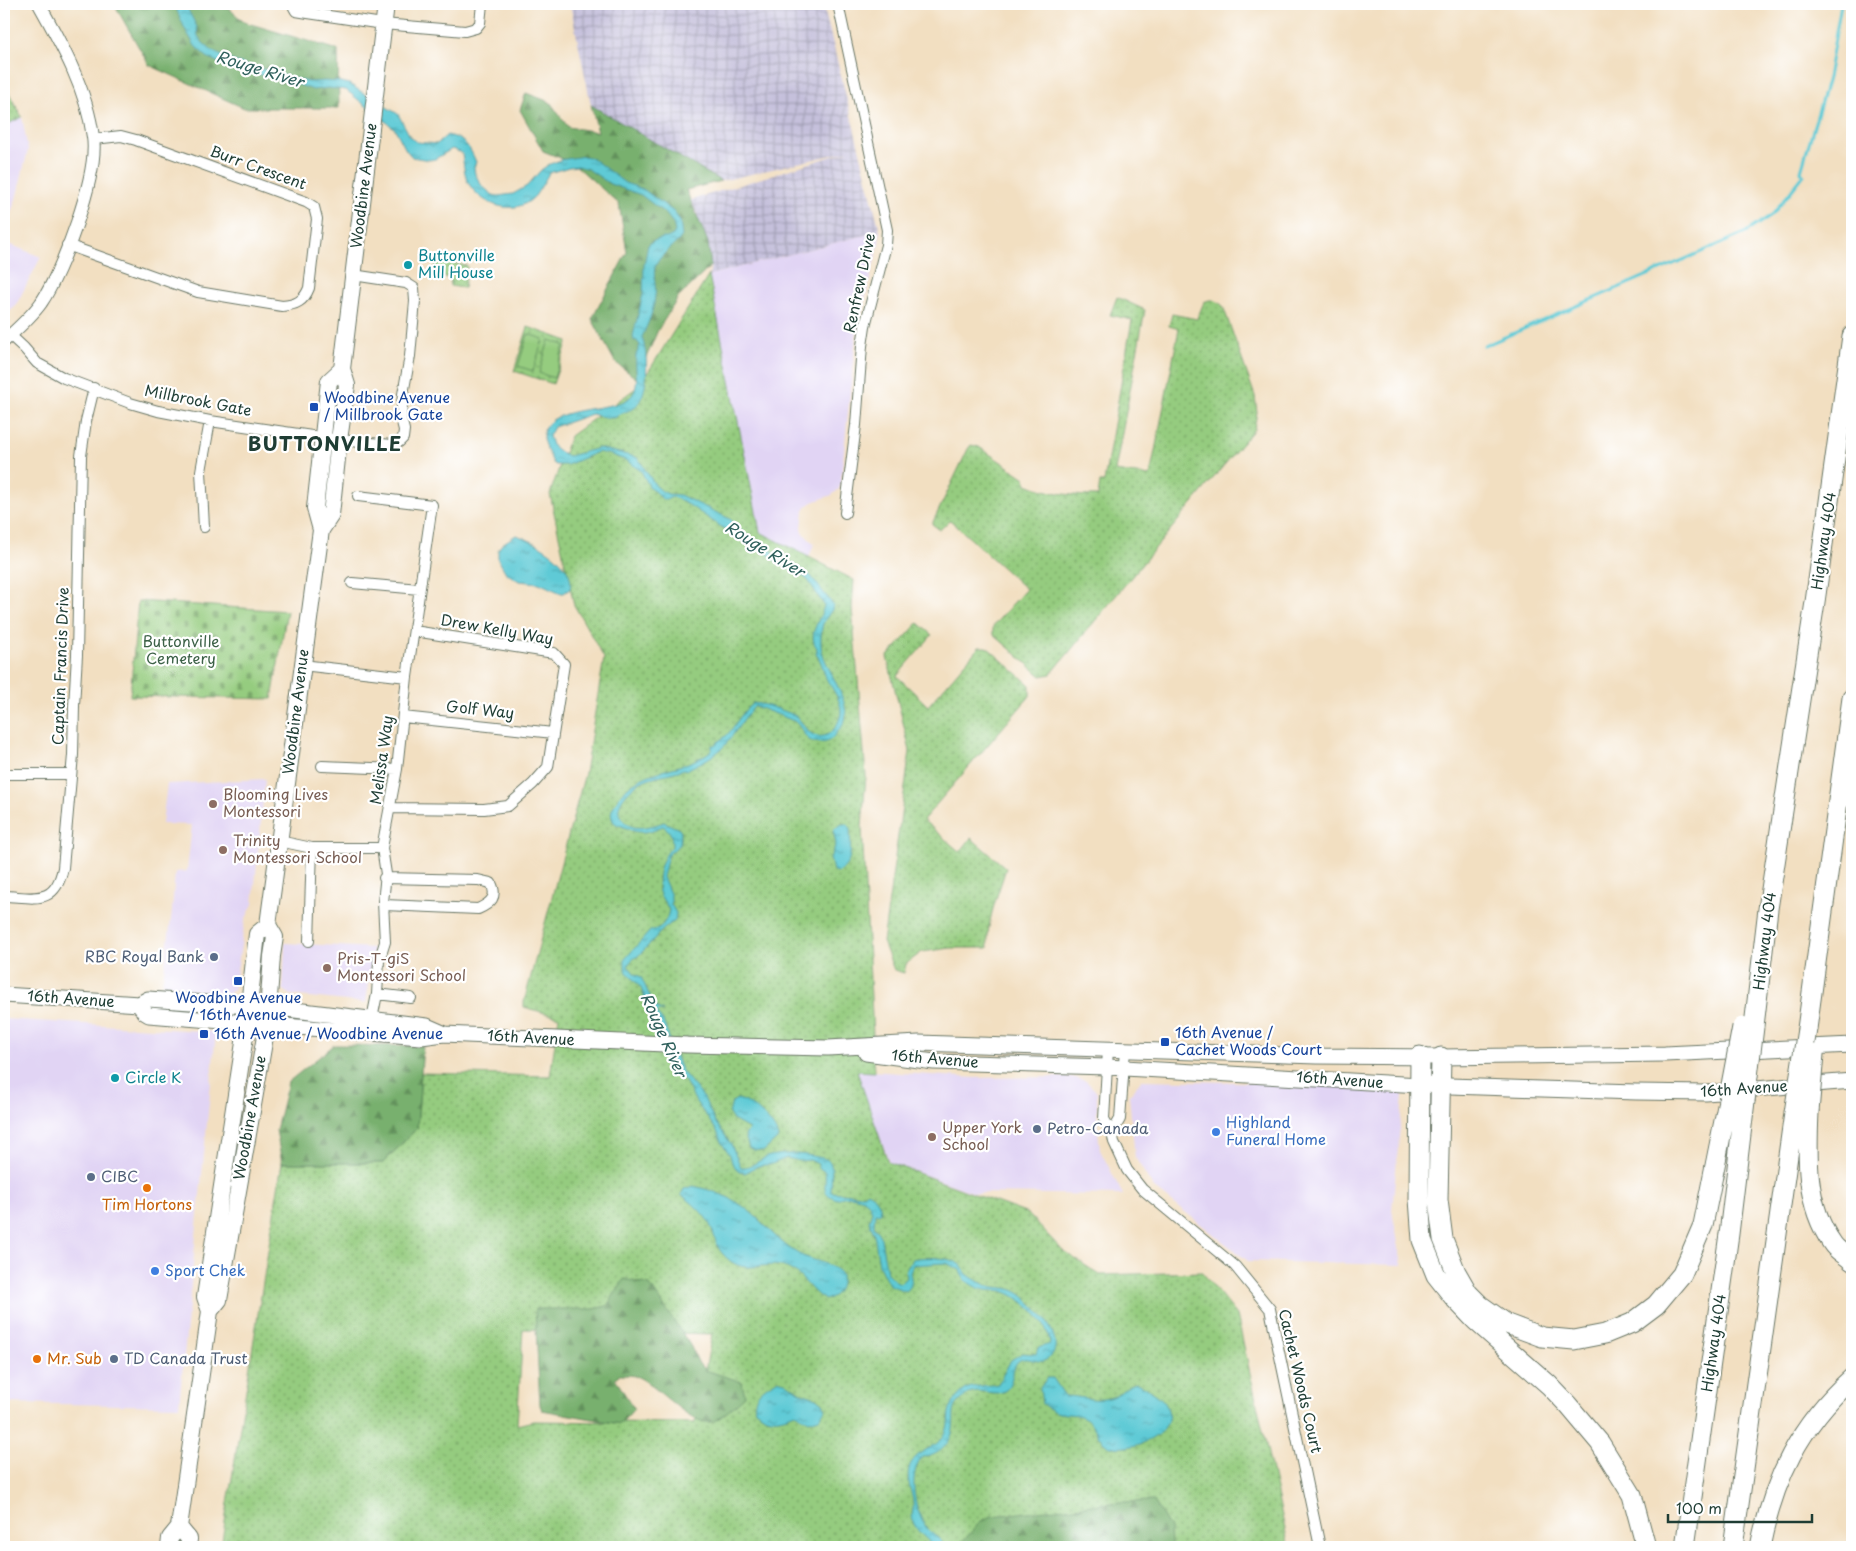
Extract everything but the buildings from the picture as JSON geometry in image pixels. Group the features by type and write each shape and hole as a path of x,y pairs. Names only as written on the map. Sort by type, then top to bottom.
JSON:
{"highway":[{"name":"Highway 404","path":"1685,1547 1730,1234 1737,1101 1815,602 1852,336"},
{"path":"1733,1547 1802,1112 1812,1028 1813,992 1852,698"},
{"path":"1420,1056 1419,1199 1422,1240 1436,1275 1474,1320 1549,1385 1600,1443 1632,1495 1646,1547"},
{"path":"1441,1057 1438,1200 1443,1239 1456,1272 1468,1293 1480,1305 1507,1324 1542,1337 1574,1340 1604,1334 1632,1323 1656,1305 1682,1274 1703,1225 1737,1101"},
{"path":"1802,1112 1813,1206 1832,1244 1852,1261"},
{"path":"1760,1547 1776,1488 1791,1453 1820,1410 1852,1378"}],"main road":[{"name":"Woodbine Avenue","path":"210,1311 219,1300 269,1007 268,995 275,937 268,925 321,530 331,515 331,439 347,385 342,369 386,4"},
{"name":"Woodbine Avenue","path":"169,1547 170,1538 179,1527 210,1311 205,1297 247,1023 257,934 268,925"},
{"name":"16th Avenue","path":"4,994 139,1004 148,999 269,1007 427,1026 444,1034"},
{"name":"16th Avenue","path":"139,1004 143,1012 147,1014 421,1037 444,1034 687,1045 828,1048 920,1043 1316,1056 1441,1057 1665,1054 1852,1045"},
{"name":"16th Avenue","path":"828,1048 934,1062 1107,1067 1440,1086 1706,1093 1852,1081"},
{"path":"179,1527 189,1539 188,1547"}],"street":[{"path":"7,338 33,313 54,280 78,218 90,177 94,139 82,92 39,4"},
{"path":"292,4 296,11 383,24 465,31 476,28 480,23 482,4"},
{"name":"Renfrew Drive","path":"838,4 887,230 886,245 865,326 862,346 856,426 845,513"},
{"name":"Burr Crescent","path":"68,245 190,289 212,295 282,306 293,305 306,296 308,288 317,219 314,207 306,202 136,140 121,136 94,139"},
{"name":"Millbrook Gate","path":"7,338 24,348 37,363 64,378 130,403 158,411 210,421 331,439 392,445 403,438 404,430 401,418 410,356 415,301 414,288 406,283 353,275"},
{"name":"Captain Francis Drive","path":"4,896 41,897 49,895 56,889 63,868 74,735 78,655 81,456 86,421 94,388"},
{"path":"204,527 201,471 210,421"},
{"name":"Melissa Way","path":"358,496 432,505 407,677 397,769 382,848 386,874 384,878 385,942 380,961 372,1020"},
{"path":"352,583 419,589"},
{"name":"Drew Kelly Way","path":"391,808 484,809 508,806 534,784 548,767 564,664 554,653 414,631"},
{"path":"302,665 407,677"},
{"name":"Golf Way","path":"403,717 554,733"},
{"path":"322,766 397,769"},
{"path":"4,774 71,774"},
{"path":"280,841 312,848 382,848"},
{"path":"309,941 312,848"},
{"path":"384,878 478,880 490,883 494,890 493,897 488,904 478,909 384,905"},
{"path":"377,994 411,998"},
{"name":"Cachet Woods Court","path":"1108,1049 1104,1119 1112,1133 1114,1142 1127,1170 1142,1189 1235,1266 1270,1309 1320,1547"},
{"path":"1112,1133 1120,1119 1125,1050"}],"shaded area":[{"path":"570,4 823,4 880,231 709,275 711,266 697,214 691,200 849,151 721,181 591,105"},
{"path":"22,117 28,150 16,199 4,231 4,126"},
{"path":"880,231 879,244 858,325 841,480 839,489 832,495 813,502 804,511 803,533 814,544 809,557 760,532 709,275"},
{"path":"4,242 41,257 15,307 4,316"},
{"path":"265,779 253,904 245,920 234,989 228,994 162,988 175,872 187,871 192,825 162,824 167,784"},
{"name":"Pris-T-giS Montessori School","path":"285,943 373,948 366,1003 290,995 283,989"},
{"path":"4,1019 216,1032 179,1406 4,1403"},
{"path":"856,1070 974,1078 1072,1077 1086,1081 1097,1092 1097,1123 1100,1150 1123,1195 975,1193 889,1162"},
{"path":"1142,1080 1404,1086 1392,1210 1402,1265 1248,1261 1153,1187 1135,1157 1129,1095"}],"green space":[{"path":"114,4 224,4 244,22 338,50 339,108 244,108 149,65"},
{"path":"4,84 22,117 4,126"},
{"path":"526,93 550,102 568,127 598,132 591,105 721,181 686,190 708,242 711,266 678,298 658,330 637,379 615,362 592,319 627,252 619,204 573,163 543,151 520,110"},
{"path":"436,260 467,266 464,288 450,286 451,278 434,275"},
{"path":"709,275 760,532 854,580 852,608 866,776 862,827 875,1072 857,1071 888,1162 1028,1214 1063,1251 1100,1275 1202,1272 1237,1315 1289,1547 221,1547 282,1163 383,1163 417,1128 421,1073 550,1076 559,1017 524,1007 524,1002 585,773 604,658 574,605 550,494 570,436 640,385","holes":["523,1329 712,1334 695,1423 533,1421 517,1425"]},
{"path":"1117,297 1145,310 1115,471 1150,476 1179,329 1169,326 1172,314 1197,319 1204,302 1209,300 1214,300 1223,306 1255,396 1257,412 1254,429 1051,674 1041,676 993,634 993,626 1026,589 950,520 940,530 932,524 971,445 979,447 1025,478 1027,484 1062,494 1098,496 1100,482 1104,482 1132,320 1110,315"},
{"path":"528,327 568,341 553,384 514,371"},
{"path":"528,334 543,339 533,371 518,366"},
{"path":"549,340 564,345 554,378 539,373"},
{"name":"Buttonville Cemetery","path":"138,601 287,611 272,699 130,696"},
{"path":"918,623 932,635 897,676 928,706 979,647 987,647 1030,685 1030,696 923,820 960,852 971,838 1006,868 991,918 988,948 951,948 922,952 906,964 904,973 894,970 883,942 910,751 887,657"},
{"path":"334,1045 423,1046 417,1128 383,1163 282,1163 276,1130 288,1082"},
{"path":"624,1279 650,1285 690,1345 699,1364 708,1371 742,1382 745,1396 721,1417 714,1421 706,1422 696,1419 646,1382 638,1377 626,1375 619,1375 615,1378 634,1409 620,1424 542,1410 540,1405 535,1309 593,1309 607,1306"},
{"path":"1154,1501 1170,1528 1171,1547 958,1547 981,1521 992,1516 1120,1502"}],"water":[{"name":"Rouge River","path":"174,4 185,4 197,27 198,36 202,42 212,51 230,60 308,82 325,81 349,84 398,114 411,138 417,142 437,144 447,135 458,138 466,144 476,162 474,167 475,174 482,186 493,195 513,194 527,186 548,165 560,160 584,156 592,158 625,183 643,189 674,212 680,221 682,236 659,260 655,268 654,301 642,337 646,354 645,386 638,403 632,409 615,418 592,414 554,427 549,436 552,445 563,454 569,456 599,448 636,457 656,486 662,491 668,494 680,495 730,519 745,534 811,576 833,605 823,624 821,648 842,697 846,715 844,723 833,738 818,743 808,739 794,721 755,706 726,744 713,756 686,770 644,780 625,795 619,806 619,811 620,816 629,825 641,827 664,822 679,829 681,832 680,844 668,855 663,877 671,896 671,904 676,913 675,921 660,932 628,966 635,974 641,977 655,1007 663,1011 656,1013 663,1021 681,1070 704,1098 714,1120 731,1144 741,1167 753,1165 766,1157 784,1154 826,1159 830,1162 832,1168 831,1192 863,1195 867,1192 879,1202 881,1212 879,1214 875,1213 874,1226 881,1238 887,1273 894,1280 900,1283 906,1278 905,1272 912,1259 930,1257 950,1260 960,1264 968,1275 984,1284 1011,1289 1019,1293 1033,1305 1048,1324 1055,1344 1053,1353 1043,1361 1023,1359 1017,1362 1009,1387 1002,1392 973,1391 968,1394 955,1407 954,1425 950,1440 943,1449 933,1455 922,1457 918,1464 915,1472 914,1492 918,1511 926,1527 945,1547 933,1547 918,1531 913,1521 913,1501 908,1478 911,1463 918,1455 936,1444 943,1437 947,1428 950,1408 961,1393 972,1387 998,1384 1011,1360 1022,1353 1036,1354 1038,1348 1050,1344 1049,1336 1041,1320 1028,1306 1013,1295 1003,1291 986,1290 974,1286 963,1277 960,1270 946,1263 913,1265 910,1273 910,1286 906,1291 889,1285 879,1265 874,1234 869,1221 872,1211 869,1204 859,1197 849,1196 837,1199 831,1197 825,1188 825,1172 818,1167 818,1164 810,1160 799,1161 787,1158 772,1164 758,1166 745,1173 739,1172 732,1163 730,1155 721,1142 717,1131 696,1102 685,1081 677,1073 641,988 625,970 625,959 650,931 661,926 667,918 669,910 659,892 658,880 662,862 672,847 672,838 663,826 648,832 639,832 616,824 611,816 612,811 624,792 646,776 687,764 712,750 712,745 716,745 728,734 742,714 753,703 769,706 794,715 809,732 820,736 829,734 836,727 841,712 838,698 828,682 816,654 817,648 813,637 824,605 808,580 793,569 779,564 766,552 738,538 683,501 672,497 666,500 662,499 649,486 641,471 627,461 598,452 567,465 556,465 553,463 545,444 543,438 545,427 553,420 578,411 619,403 628,399 635,390 636,355 640,345 636,340 634,341 633,336 643,294 644,265 648,245 653,241 673,235 675,231 673,223 666,214 641,195 610,184 588,169 578,166 549,173 535,196 527,203 517,207 497,206 479,196 472,189 464,170 462,153 452,149 435,159 429,160 412,157 395,129 346,90 328,88 313,90 291,82 228,67 207,57 195,46"},
{"path":"516,535 533,542 553,554 561,562 567,570 570,579 570,589 561,593 539,583 519,581 506,573 498,559 498,550 502,544"},
{"path":"842,824 847,824 850,828 851,847 849,860 842,870 836,873 833,871 830,858 836,844 833,830"},
{"path":"737,1099 755,1108 773,1127 778,1138 764,1151 749,1148 745,1136 749,1129 733,1120 729,1114 732,1102"},
{"path":"693,1186 715,1192 735,1201 748,1210 790,1249 837,1270 841,1274 839,1290 834,1296 825,1300 798,1274 787,1268 770,1265 746,1267 730,1261 716,1243 708,1221 693,1204 681,1195 684,1189"},
{"path":"1047,1378 1053,1378 1065,1396 1093,1399 1113,1397 1130,1385 1137,1383 1154,1393 1165,1403 1168,1417 1166,1425 1160,1433 1143,1443 1123,1447 1108,1445 1100,1438 1089,1421 1082,1416 1052,1411 1042,1404 1040,1388"},
{"path":"777,1380 785,1382 801,1393 817,1398 826,1409 819,1418 809,1421 795,1413 774,1418 761,1414 755,1410 757,1395"}],"waterway":[{"path":"1484,346 1743,234 1773,214 1803,176 1801,171 1828,78 1841,4"}],"place":[{"name":"Buttonville Mill House","path":"408,265"},
{"name":"Woodbine Avenue / Millbrook Gate","path":"314,407"},
{"name":"Blooming Lives Montessori","path":"213,804"},
{"name":"Trinity Montessori School","path":"223,850"},
{"name":"RBC Royal Bank","path":"214,957"},
{"name":"Pris-T-giS Montessori School","path":"327,968"},
{"name":"Woodbine Avenue / 16th Avenue","path":"238,981"},
{"name":"16th Avenue / Woodbine Avenue","path":"204,1034"},
{"name":"16th Avenue / Cachet Woods Court","path":"1165,1042"},
{"name":"Circle K","path":"115,1078"},
{"name":"Petro-Canada","path":"1037,1129"},
{"name":"Highland Funeral Home","path":"1216,1132"},
{"name":"Upper York School","path":"932,1137"},
{"name":"CIBC","path":"91,1177"},
{"name":"Tim Hortons","path":"147,1188"},
{"name":"Sport Chek","path":"155,1271"},
{"name":"Mr. Sub","path":"37,1359"},
{"name":"TD Canada Trust","path":"114,1359"}],"district":[{"name":"BUTTONVILLE","path":"325,444"}]}
